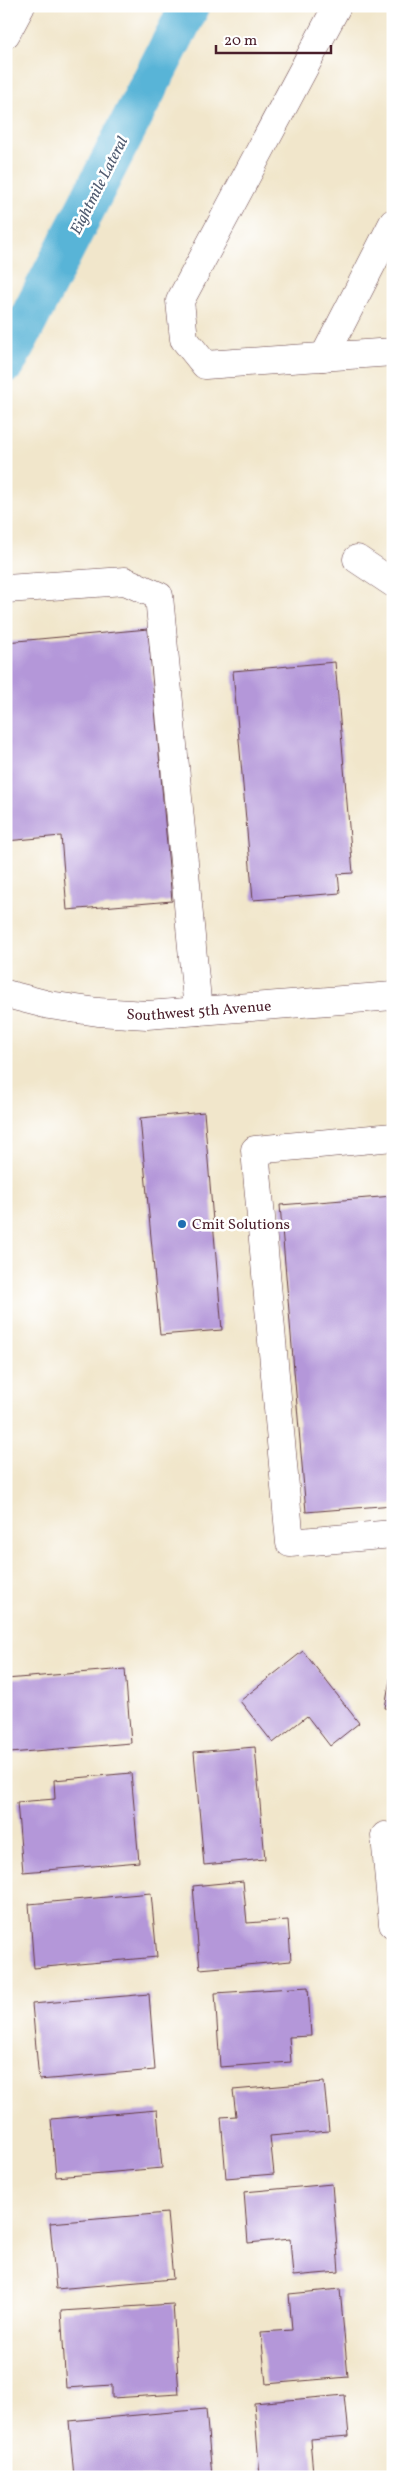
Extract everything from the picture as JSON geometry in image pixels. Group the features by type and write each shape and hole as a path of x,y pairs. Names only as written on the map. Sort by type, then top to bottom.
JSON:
{"street":[{"path":"6,34 21,6"},
{"path":"337,6 180,302 184,339 205,365 393,352"},
{"path":"324,357 393,223"},
{"path":"357,559 393,583"},
{"path":"6,589 125,581 159,596 198,1011"},
{"name":"Southwest 5th Avenue","path":"6,994 49,1005 98,1012 147,1015 393,996"},
{"path":"393,1137 254,1150 290,1543 393,1534"},
{"path":"385,1836 393,1924"}],"building":[{"path":"148,629 172,901 67,910 61,836 6,841 6,642"},
{"path":"335,662 353,873 338,874 340,893 253,900 233,671"},
{"name":"Cmit Solutions","path":"204,1112 222,1330 160,1335 140,1118"},
{"path":"393,1196 393,1505 306,1512 280,1205"},
{"path":"303,1651 359,1723 330,1746 307,1716 273,1743 240,1701"},
{"path":"393,1668 393,1709 385,1708"},
{"path":"125,1669 131,1743 10,1753 6,1679"},
{"path":"255,1747 265,1859 204,1865 194,1752"},
{"path":"131,1773 139,1862 23,1872 17,1802 55,1799 54,1780"},
{"path":"243,1881 247,1923 288,1920 291,1961 200,1969 193,1886"},
{"path":"151,1893 157,1957 34,1968 29,1904"},
{"path":"308,1987 311,2036 289,2037 291,2062 220,2067 215,1993"},
{"path":"149,1994 155,2070 39,2080 32,2004"},
{"path":"324,2082 329,2131 270,2136 274,2174 226,2178 221,2117 236,2116 233,2090"},
{"path":"157,2110 162,2168 56,2177 51,2119"},
{"path":"332,2184 339,2272 293,2276 290,2239 248,2243 244,2192"},
{"path":"167,2213 173,2279 56,2289 50,2223"},
{"path":"340,2289 348,2377 266,2384 261,2332 292,2330 289,2294"},
{"path":"173,2304 179,2394 112,2398 112,2385 66,2388 61,2311"},
{"path":"345,2395 349,2436 310,2439 313,2473 260,2477 254,2403"},
{"path":"206,2409 212,2476 74,2477 69,2421"}],"waterway":[{"name":"Eightmile Lateral","path":"6,363 190,6"}],"place":[{"name":"Cmit Solutions","path":"182,1224"}]}
